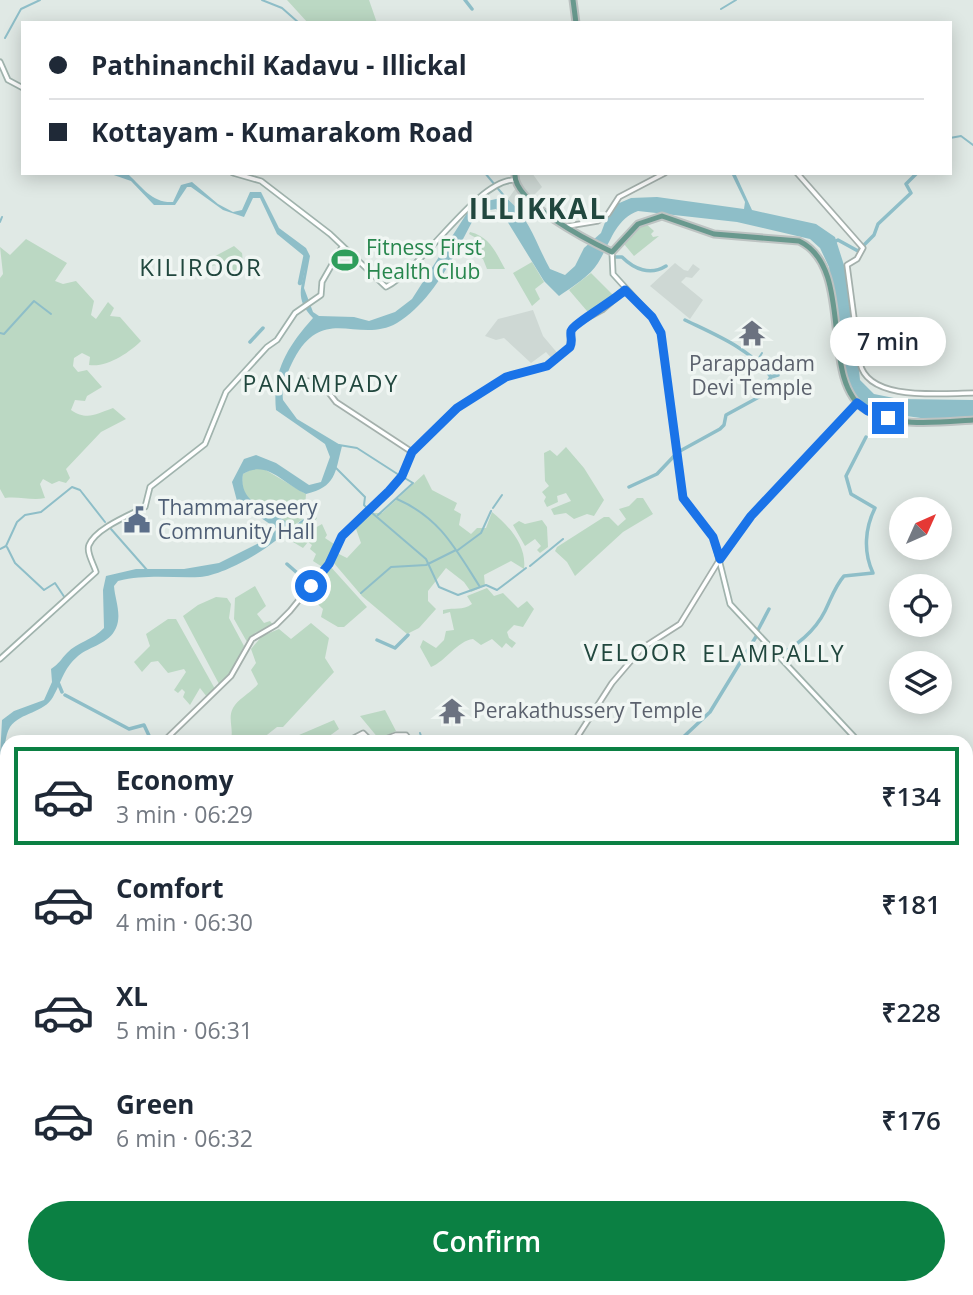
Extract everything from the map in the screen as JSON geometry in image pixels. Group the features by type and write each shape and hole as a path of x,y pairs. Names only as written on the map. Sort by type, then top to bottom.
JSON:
{"main road":[{"path":"573,0 576,21"},
{"path":"515,177 543,211 566,227 611,251 642,220 662,216 714,234 799,241 806,245 825,268 840,358 857,403 872,413 893,419 933,422 973,420"}],"street":[{"path":"0,62 8,80 21,87"},
{"path":"240,175 261,181 330,234 386,287 438,242 471,204 496,186 515,177"},
{"path":"566,227 598,221 608,214 619,197 661,175"},
{"path":"799,175 861,246 857,259 848,265 860,363 864,374 879,387 902,392 973,393"},
{"path":"0,659 58,603 96,572 89,550 90,543 120,519 145,507 150,487 205,444 226,392 264,349 277,340 295,313 321,295 322,282 342,247"},
{"path":"611,251 613,274 652,317 661,333 683,498 713,537 730,604 852,735"},
{"path":"170,735 228,680 240,664 252,639 276,625 290,611 329,564 342,536 402,476 412,452 457,408 480,392 506,377 547,366 570,347 571,330 580,320 601,310 625,290"},
{"path":"308,381 323,385 336,402 412,452"},
{"path":"579,735 612,683 636,654 680,624 720,559 751,516 857,403"}],"shaded area":[{"path":"516,175 533,175 542,187 532,197 538,205 526,219 508,199 518,185"},
{"path":"675,263 688,271 693,264 700,269 692,278 686,277 681,282 703,300 690,319 650,286"},
{"path":"533,310 543,336 559,355 553,360 546,352 531,363 504,338 496,340 485,336 498,319"}],"green space":[{"path":"287,0 369,0 376,21 306,21"},
{"path":"644,222 654,231 651,234 653,237 659,236 634,256 624,244"},
{"path":"470,232 487,241 505,269 487,269 483,259 474,254 476,238 469,234"},
{"path":"26,239 67,263 55,281 63,284 76,281 94,301 91,315 96,319 108,302 114,308 110,316 120,317 141,341 124,354 103,364 89,365 90,357 82,353 74,358 73,366 78,372 87,370 102,387 87,396 85,401 75,400 71,410 87,416 113,408 126,419 101,432 66,469 70,478 66,483 59,481 52,484 43,479 40,484 45,498 40,499 5,498 0,489 0,278 3,274 0,247 10,255"},
{"path":"234,246 242,253 242,261 238,270 232,274 228,276 217,265 210,266 206,261"},
{"path":"532,262 544,282 535,289 540,299 532,306 513,273"},
{"path":"591,273 614,296 600,309 587,311 569,290"},
{"path":"566,447 584,468 604,500 594,516 587,514 574,519 566,513 554,515 551,509 571,501 566,493 557,496 558,502 547,507 544,501 546,497 542,492 549,486 545,481 544,453 550,450 557,456"},
{"path":"256,467 306,494 305,508 301,510 292,503 303,519 290,528 276,515 251,502 242,486 243,474"},
{"path":"424,474 432,490 457,503 454,510 461,514 459,525 471,534 477,528 486,528 492,512 498,517 520,544 524,569 511,561 484,575 485,586 471,592 464,582 446,568 428,591 428,601 436,609 419,628 407,634 362,596 333,562 337,553 347,558 361,543 355,526 370,513 382,513"},
{"path":"637,498 643,498 653,514 623,532 575,576 567,562 555,551 557,547 604,517 609,517 618,526 626,519 619,509 629,506"},
{"path":"310,514 317,518 312,525 315,528 322,524 327,535 325,538 334,544 333,553 324,568 313,561 316,554 310,549 312,545 308,542 303,548 293,542 298,533 295,527"},
{"path":"542,520 547,527 548,547 540,553 537,550 541,546 535,539 525,546 513,525 519,521 525,524"},
{"path":"330,566 367,607 344,627 338,627 321,617 323,609 311,598 329,582 324,574"},
{"path":"255,586 266,606 257,614 264,623 270,621 273,625 255,633 247,642 234,619 235,598"},
{"path":"487,588 494,596 503,593 518,608 527,601 534,609 523,627 514,625 507,632 509,638 516,643 512,648 506,643 502,648 492,639 481,645 473,639 457,647 431,667 420,647 423,640 436,648 444,640 446,631 454,630 450,612 443,614 443,610 472,604 467,596"},
{"path":"216,597 227,598 231,604 229,618 244,646 230,674 219,684 183,616"},
{"path":"168,619 176,619 215,689 207,697 200,688 190,705 183,697 185,692 182,689 178,693 174,690 186,672 184,669 168,673 158,661 151,662 142,672 134,662 150,646 146,634"},
{"path":"311,623 329,638 325,658 334,672 283,727 277,727 267,735 232,735 233,708 258,684 251,670 256,663 251,649 262,636 279,629 291,639"},
{"path":"385,710 396,731 388,735 376,735 360,716"},
{"path":"334,720 339,729 331,735 299,735"}],"water":[{"path":"114,175 129,175 148,194 166,202 173,202 181,185 192,182 218,204 233,212 242,210 250,192 261,192 279,228 306,248 310,256 304,288 313,312 319,316 354,317 369,321 395,312 412,299 467,213 478,203 505,197 526,222 550,269 565,275 575,266 584,248 601,233 607,217 617,204 631,198 657,197 744,209 745,202 732,175 736,175 752,210 816,224 835,237 851,287 860,380 874,394 899,399 973,400 973,417 928,419 870,411 855,397 843,365 829,267 820,248 810,239 737,222 638,211 618,226 598,263 590,272 559,296 544,281 504,216 496,209 484,211 473,220 432,290 410,314 383,329 342,328 317,333 305,342 294,359 284,384 283,400 297,419 342,446 333,478 323,487 306,494 267,471 252,470 243,474 245,493 250,499 288,523 289,527 282,535 261,551 222,572 200,577 149,577 118,581 114,586 118,618 113,633 73,661 49,702 20,718 10,727 7,735 1,735 2,720 14,711 44,700 52,682 51,669 71,649 104,628 103,590 106,576 136,569 184,569 219,563 267,539 277,529 237,501 232,482 244,459 256,455 276,463 309,485 321,482 330,457 325,444 276,410 279,371 289,349 313,318 302,301 304,256 277,234 260,198 253,198 244,217 223,210 191,187 187,187 175,205 154,205 131,181"}],"waterway":[{"path":"5,38 21,9 40,0"},
{"path":"262,0 282,8 297,21"},
{"path":"465,0 472,9"},
{"path":"721,9 736,0"},
{"path":"952,138 961,136 973,145"},
{"path":"487,175 505,197"},
{"path":"832,243 838,240 858,251 874,235 878,224 911,193 906,184 915,175"},
{"path":"0,222 2,217"},
{"path":"300,283 306,254"},
{"path":"615,257 622,257 642,270 666,266"},
{"path":"0,333 4,334 34,301 51,314"},
{"path":"685,320 743,351 771,377"},
{"path":"250,342 263,328"},
{"path":"757,361 762,353"},
{"path":"680,451 720,429 724,425 726,415 759,397 771,377 778,375"},
{"path":"771,659 809,633 825,611 844,576 873,573 866,540 875,508 851,494 846,476 866,437"},
{"path":"339,445 357,448 399,475"},
{"path":"629,487 657,474 676,454"},
{"path":"336,468 365,497 364,505 367,508"},
{"path":"378,515 413,483 403,477"},
{"path":"0,549 6,546 17,522 25,515 41,512 72,487 80,490 105,522"},
{"path":"493,508 502,495"},
{"path":"397,499 425,515 436,525 480,587"},
{"path":"458,550 481,533 491,511"},
{"path":"371,512 426,559 439,587 458,595 486,585 497,590 526,568"},
{"path":"291,530 310,515 315,516"},
{"path":"111,529 147,570"},
{"path":"530,566 563,539"},
{"path":"7,547 15,563 44,590 55,583 65,598"},
{"path":"361,593 391,567 426,565 456,550"},
{"path":"287,564 303,578 312,581"},
{"path":"758,630 769,609"},
{"path":"377,640 395,648 408,635"},
{"path":"685,735 710,712 757,635"},
{"path":"57,680 62,692"},
{"path":"65,695 129,729 144,725 149,735"}],"place":[{"name":"Fitness First Health Club","path":"345,260"},
{"name":"Parappadam Devi Temple","path":"752,333"},
{"name":"Thammaraseery Community Hall","path":"137,520"},
{"name":"Perakathussery Temple","path":"452,711"}],"district":[{"name":"ILLIKKAL","path":"538,209"},
{"name":"KILIROOR","path":"201,268"},
{"name":"PANAMPADY","path":"321,384"},
{"name":"VELOOR","path":"636,653"},
{"name":"ELAMPALLY","path":"774,654"}],"route":[{"path":"311,586 329,564 342,536 389,491 402,476 412,452 457,408 506,377 547,366 570,347 571,330 580,320 601,310 625,290 652,317 661,333 683,498 713,537 720,559 751,516 857,403 868,411 888,418"}]}
